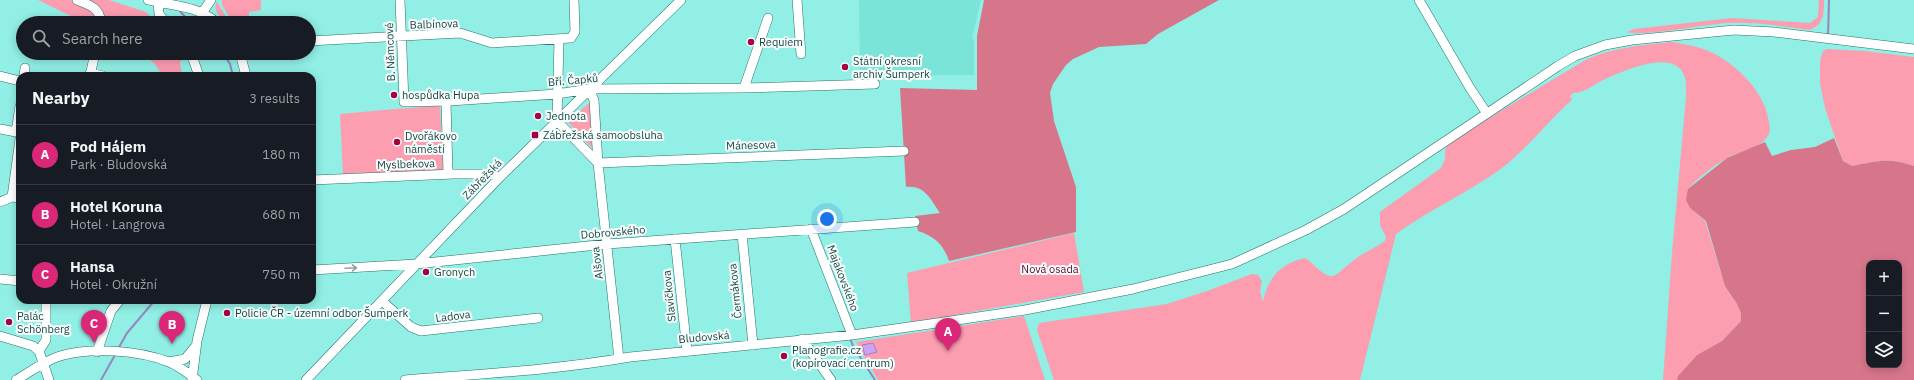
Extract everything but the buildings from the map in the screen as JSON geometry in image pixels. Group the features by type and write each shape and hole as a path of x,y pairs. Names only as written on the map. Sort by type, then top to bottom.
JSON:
{"street":[{"path":"77,0 95,8 99,12 100,16"},
{"path":"148,0 180,6 202,12 207,16"},
{"path":"202,12 211,0"},
{"name":"B. Němcové","path":"400,0 404,102"},
{"name":"Balbínova","path":"316,41 460,33 492,43 559,40 571,38 575,32 574,0"},
{"name":"Zábřežská","path":"307,380 500,177 681,0"},
{"path":"797,0 801,54"},
{"path":"1419,0 1454,62 1486,112"},
{"path":"158,2 161,16"},
{"path":"744,88 768,18"},
{"name":"Bludovská","path":"405,380 474,377 687,350 852,335 1025,310 1133,290 1232,264 1306,230 1344,209 1486,112 1575,56 1605,44 1712,31 1752,30 1914,49"},
{"path":"559,40 557,121 598,163"},
{"path":"90,72 93,60"},
{"path":"195,60 197,72"},
{"path":"242,60 245,72"},
{"path":"0,76 16,80"},
{"name":"Bří. Čapků","path":"404,102 446,102 557,94 589,89 744,88 875,84"},
{"name":"Alšova","path":"589,89 594,100 598,163 619,359"},
{"path":"446,102 448,174"},
{"path":"0,129 16,135"},
{"name":"Mánesova","path":"598,163 904,151"},
{"name":"Myslbekova","path":"316,180 448,174 489,174 500,177"},
{"path":"0,202 16,198"},
{"name":"Dobrovského","path":"316,270 416,264 607,244 916,222"},
{"name":"Majakovského","path":"812,230 852,335"},
{"name":"Čermákova","path":"742,234 753,345"},
{"name":"Slavíčkova","path":"675,239 687,350"},
{"path":"0,278 16,280"},
{"name":"Ladova","path":"382,300 411,327 421,331 538,318"},
{"path":"39,352 46,340 46,304"},
{"path":"97,352 111,311 117,304"},
{"path":"16,380 44,363 65,355 97,352 135,353 169,362 194,379 197,341 205,304"},
{"path":"0,336 33,346 39,352 49,380"},
{"path":"802,339 831,380"},
{"path":"169,362 180,361 188,357 197,341"}],"shaded area":[{"path":"859,0 981,0 972,39 974,39 974,75 860,76"},
{"path":"984,0 1219,0 1158,34 1146,44 1099,47 1073,59 1066,65 1053,84 1050,93 1054,121 1076,187 1076,232 949,261 944,250 934,238 918,231 915,216 940,213 927,194 918,188 906,187 900,88 977,90 977,36"},
{"path":"1834,138 1843,161 1852,166 1876,161 1890,161 1914,166 1914,380 1677,380 1678,376 1697,355 1722,341 1741,321 1741,313 1737,304 1725,286 1706,221 1690,208 1686,200 1688,189 1727,158 1765,142 1772,156 1791,150 1815,147"},
{"path":"873,343 877,352 865,355 862,345"}],"green space":[{"path":"38,0 109,0 146,12 150,16 71,16"},
{"path":"222,0 261,0 261,10 249,12 249,16 229,16 222,5"},
{"path":"1819,0 1824,0 1824,10 1821,22 1815,28 1810,30 1748,23 1727,23 1646,33 1627,32 1634,29 1732,18 1810,23 1818,17"},
{"path":"217,2 226,16 220,16 218,14 216,11"},
{"path":"1672,42 1697,47 1711,52 1732,65 1751,84 1759,95 1765,106 1770,127 1769,135 1763,141 1711,168 1688,189 1690,208 1705,221 1725,286 1737,304 1741,313 1741,321 1722,341 1697,355 1678,376 1677,380 1663,380 1686,85 1683,73 1677,66 1668,63 1656,62 1631,68 1601,81 1584,91 1573,93 1570,96 1572,100 1502,168 1396,234 1360,380 1054,380 1037,330 1039,323 1167,304 1252,274 1258,275 1262,281 1260,291 1263,302 1268,286 1277,272 1290,263 1306,258 1323,273 1333,276 1358,257 1385,241 1386,237 1380,225 1380,212 1441,168 1445,159 1445,150 1448,145 1474,127 1587,59 1619,49"},
{"path":"1827,49 1864,51 1914,57 1914,166 1906,163 1891,161 1876,161 1852,166 1843,161 1825,108 1820,83 1820,61 1823,51"},
{"path":"150,60 183,60 180,62 181,72 160,72 154,63"},
{"path":"589,103 593,107 592,148 568,122"},
{"name":"Dvořákovo náměstí","path":"440,107 443,168 441,171 343,175 340,114"},
{"name":"Nová osada","path":"1074,233 1084,292 911,323 907,273"},
{"path":"1024,316 1045,380 878,380 856,342"}],"waterway":[{"path":"1828,37 1829,0"},
{"path":"177,8 184,16"},
{"path":"227,60 232,72"},
{"path":"118,349 127,333 152,304"},
{"path":"850,338 853,346 875,380"},
{"path":"101,380 115,355"}],"place":[{"name":"Requiem","path":"751,42"},
{"name":"Státní okresní archiv Šumperk","path":"845,67"},
{"name":"hospůdka Hupa","path":"394,95"},
{"name":"Jednota","path":"538,116"},
{"name":"Zábřežská samoobsluha","path":"535,135"},
{"name":"Dvořákovo náměstí","path":"397,142"},
{"name":"Gronych","path":"426,272"},
{"name":"Policie ČR - územní odbor Šumperk","path":"227,313"},
{"name":"Palác Schönberg","path":"9,322"},
{"name":"Hansa","path":"94,343"},
{"name":"Hotel Koruna","path":"172,344"},
{"name":"Pod Hájem","path":"948,351"},
{"name":"Planografie.cz (kopírovací centrum)","path":"784,356"}]}
